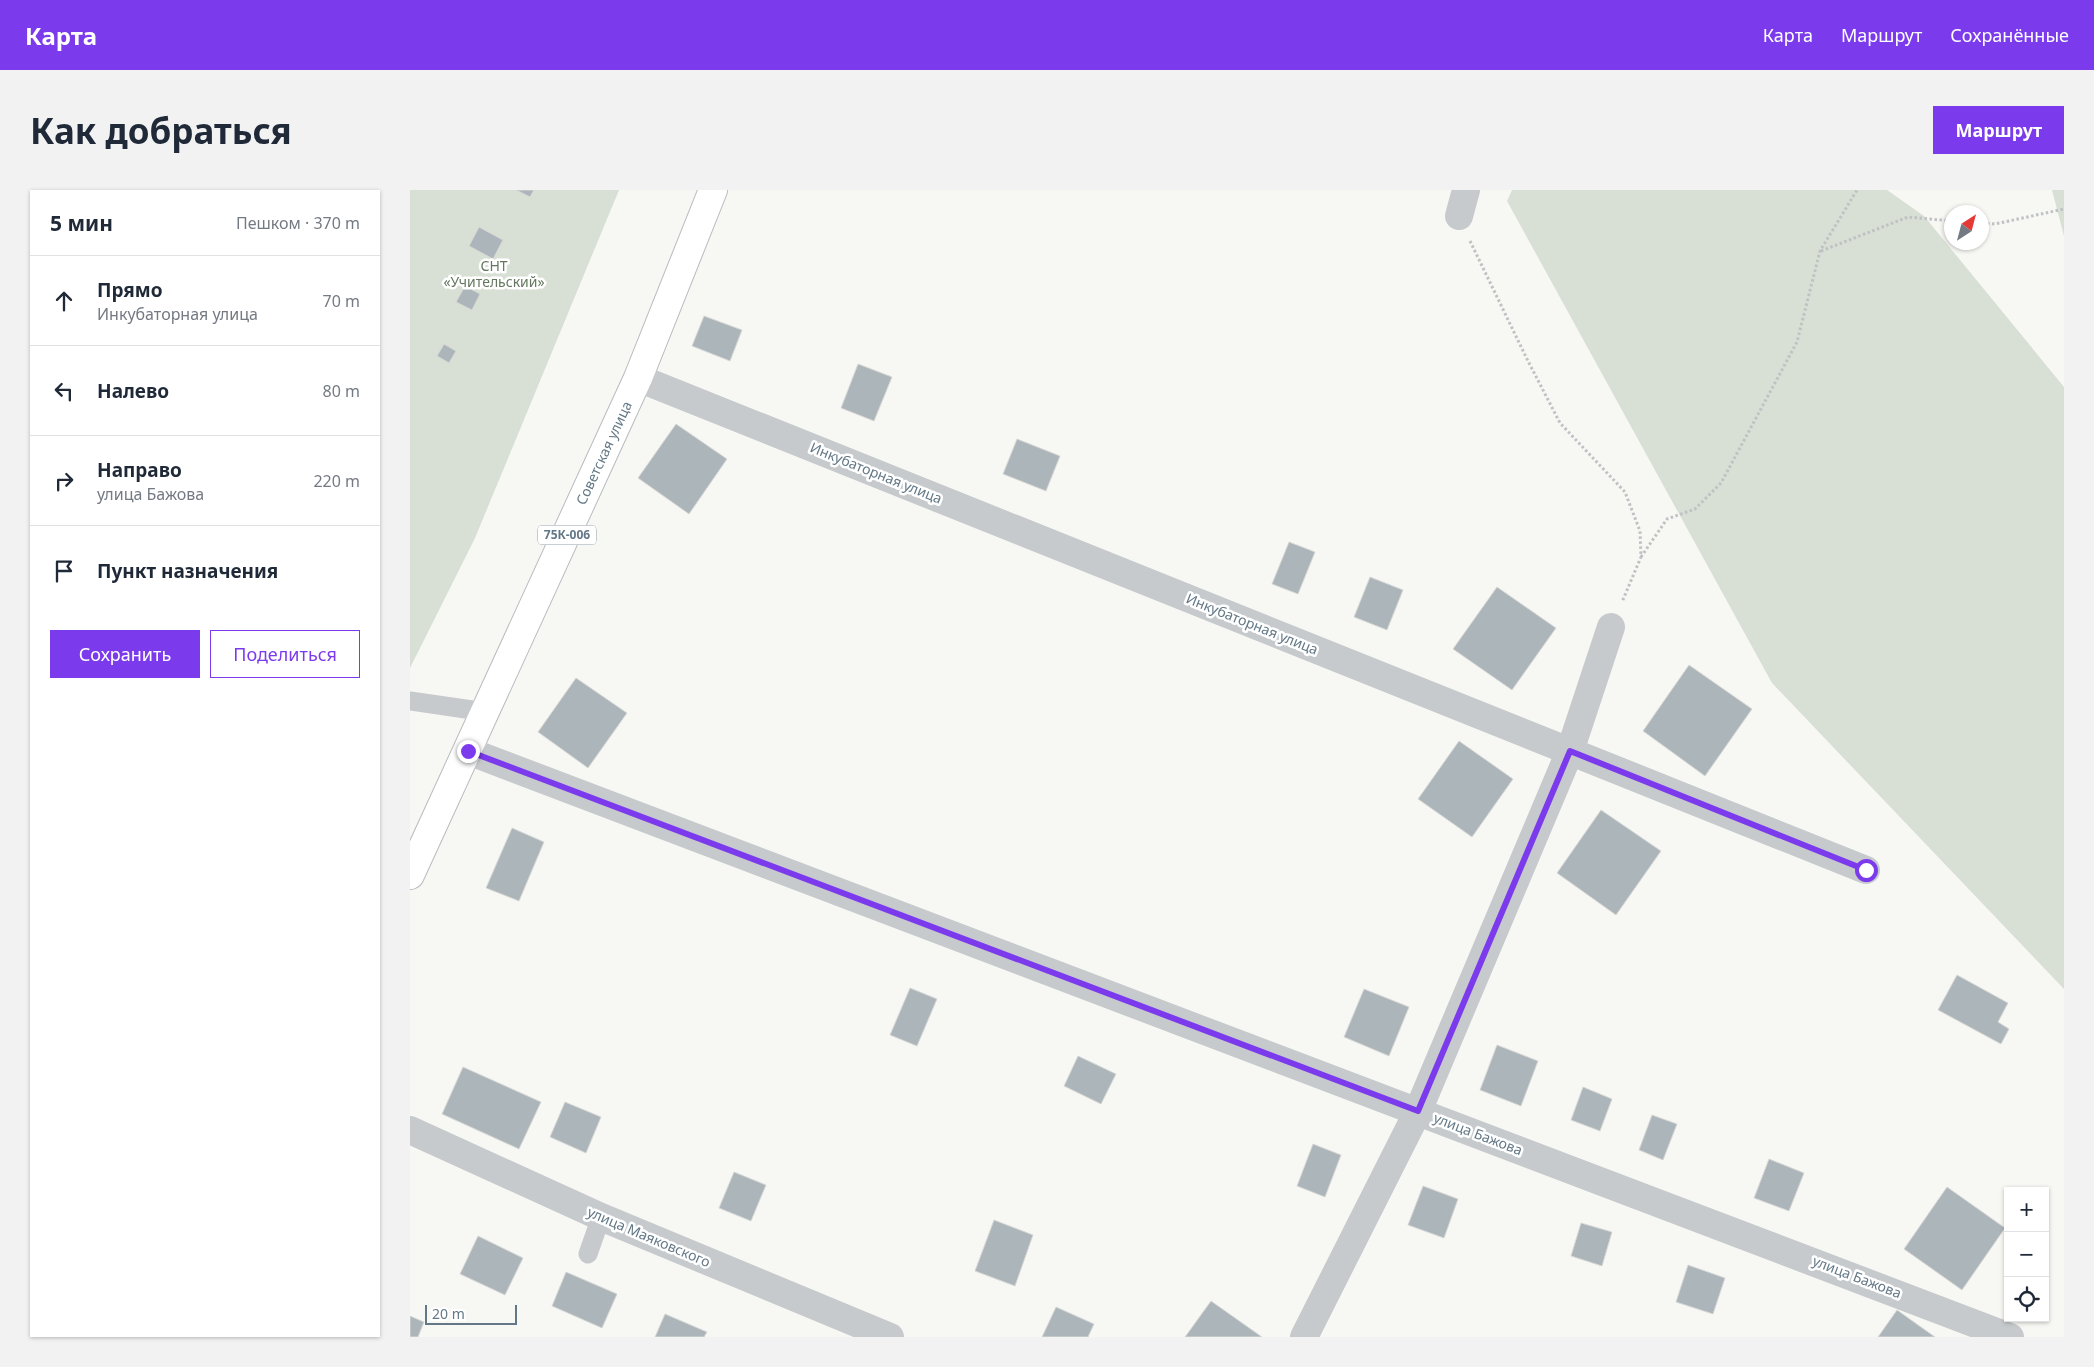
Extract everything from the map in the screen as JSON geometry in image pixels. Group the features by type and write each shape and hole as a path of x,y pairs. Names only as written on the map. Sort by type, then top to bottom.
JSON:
{"main road":[{"name":"Советская улица","path":"410,875 638,378 713,190"}],"street":[{"path":"1459,216 1466,190"},
{"name":"Инкубаторная улица","path":"638,378 1866,870"},
{"path":"1304,1337 1418,1111 1570,751 1611,627"},
{"name":"улица Бажова","path":"468,751 1418,1111 1984,1332 2010,1337"},
{"name":"улица Маяковского","path":"410,1130 601,1217 890,1337"}],"lane":[{"path":"410,701 486,712"},
{"path":"588,1254 601,1217"}],"path":[{"path":"1611,627 1641,558 1667,519 1695,509 1726,476 1797,342 1820,251 1857,190"},
{"path":"1989,224 1995,224 2064,209"},
{"path":"1459,216 1528,361 1560,423 1625,492 1640,531 1641,558"},
{"path":"1820,251 1908,217 1944,220"}],"green space":[{"name":"СНТ «Учительский»","path":"410,190 619,190 475,538 410,668"},
{"path":"1512,190 1887,190 1924,216 1944,240 1944,250 1952,250 2064,387 2064,989 1772,683 1507,201"},
{"path":"2052,190 2064,190 2064,236"}],"building":[{"path":"516,190 534,190 530,197"},
{"path":"479,227 503,240 493,259 469,246"},
{"path":"465,286 480,294 472,310 456,302"},
{"path":"704,316 742,330 730,361 692,346"},
{"path":"444,344 456,351 449,363 437,356"},
{"path":"858,364 892,377 874,421 841,408"},
{"path":"676,424 727,459 689,514 638,478"},
{"path":"1017,439 1060,456 1046,491 1003,474"},
{"path":"1289,542 1315,552 1298,594 1272,584"},
{"path":"1370,577 1403,590 1387,630 1354,617"},
{"path":"1497,587 1556,628 1512,690 1453,649"},
{"path":"1689,665 1752,709 1705,776 1643,731"},
{"path":"576,678 627,713 588,768 538,732"},
{"path":"1459,741 1513,779 1472,837 1418,799"},
{"path":"1601,810 1661,851 1616,915 1557,873"},
{"path":"512,828 544,842 519,901 486,888"},
{"path":"1957,975 2008,1003 1998,1022 2009,1029 2001,1044 1938,1010"},
{"path":"910,988 937,999 917,1046 890,1035"},
{"path":"1364,989 1409,1007 1389,1056 1344,1037"},
{"path":"1497,1045 1538,1061 1521,1106 1480,1090"},
{"path":"1078,1056 1116,1074 1101,1104 1064,1086"},
{"path":"463,1067 541,1102 519,1149 442,1114"},
{"path":"1583,1087 1612,1099 1600,1131 1571,1120"},
{"path":"565,1102 601,1117 586,1153 550,1137"},
{"path":"1652,1115 1677,1124 1663,1160 1639,1150"},
{"path":"1313,1144 1341,1155 1325,1197 1297,1186"},
{"path":"1769,1159 1804,1173 1789,1211 1754,1198"},
{"path":"734,1172 766,1185 751,1221 719,1208"},
{"path":"1423,1186 1458,1199 1444,1238 1408,1225"},
{"path":"1947,1187 2004,1227 1962,1290 1904,1249"},
{"path":"994,1220 1033,1235 1015,1286 975,1271"},
{"path":"1581,1223 1612,1232 1602,1266 1571,1256"},
{"path":"478,1236 523,1258 505,1295 460,1274"},
{"path":"1688,1265 1725,1278 1713,1314 1676,1302"},
{"path":"566,1272 617,1294 602,1328 552,1306"},
{"path":"1211,1301 1262,1337 1185,1337"},
{"path":"1056,1307 1094,1324 1088,1337 1042,1337"},
{"path":"1897,1310 1935,1337 1878,1337"},
{"path":"665,1314 707,1332 704,1337 655,1337"},
{"path":"410,1316 424,1322 418,1337 410,1337"}],"route":[{"path":"468,751 1418,1111 1570,751 1866,870"}]}
